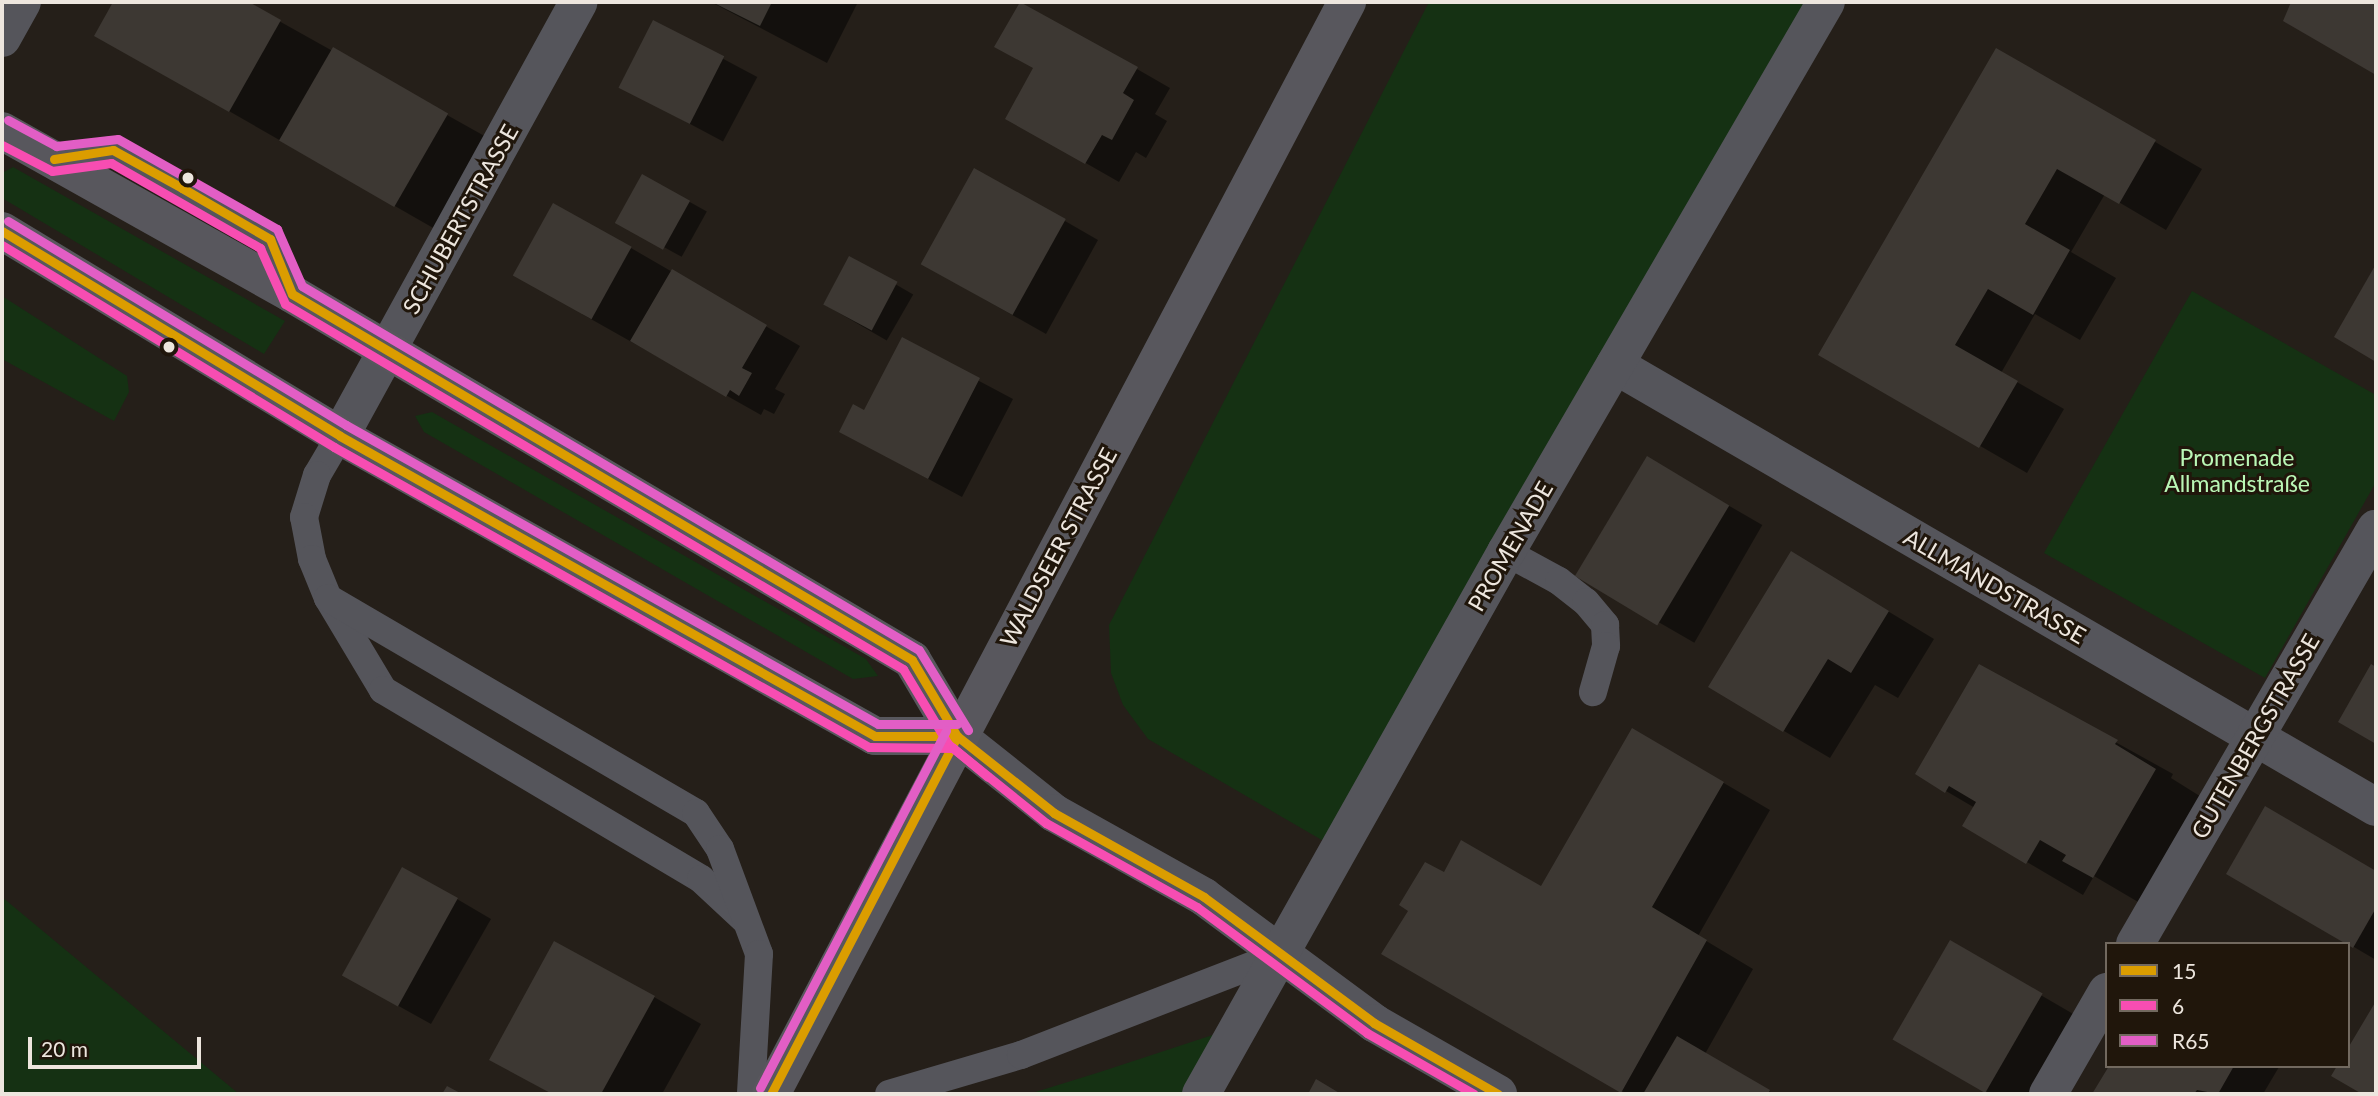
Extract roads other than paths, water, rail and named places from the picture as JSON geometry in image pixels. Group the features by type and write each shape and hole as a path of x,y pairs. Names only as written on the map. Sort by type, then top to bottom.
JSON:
{"street":[{"path":"2,38 22,2"},
{"name":"SCHUBERTSTRASSE","path":"340,436 579,2"},
{"name":"WALDSEER STRASSE","path":"771,1094 1347,2"},
{"name":"PROMENADE","path":"1201,1094 1506,552 1826,2"},
{"path":"2,131 292,294 912,660 957,737 1054,813 1204,897 1374,1023 1498,1094"},
{"path":"2,231 340,436 875,736 957,737"},
{"name":"ALLMANDSTRASSE","path":"1615,365 2376,807"},
{"name":"GUTENBERGSTRASSE","path":"2136,942 2376,529"},
{"path":"2048,1094 2105,995"}],"lane":[{"path":"340,436 317,475 304,517 312,559 328,598 383,690 701,879 748,923"},
{"path":"1506,552 1559,581 1586,602 1605,625 1606,646 1593,692"},
{"path":"328,598 696,813 720,849 759,954 751,1094"},
{"path":"889,1094 1021,1055 1280,954"}],"park label":[{"name":"Promenade Allmandstraße","path":"2237,470"}]}
